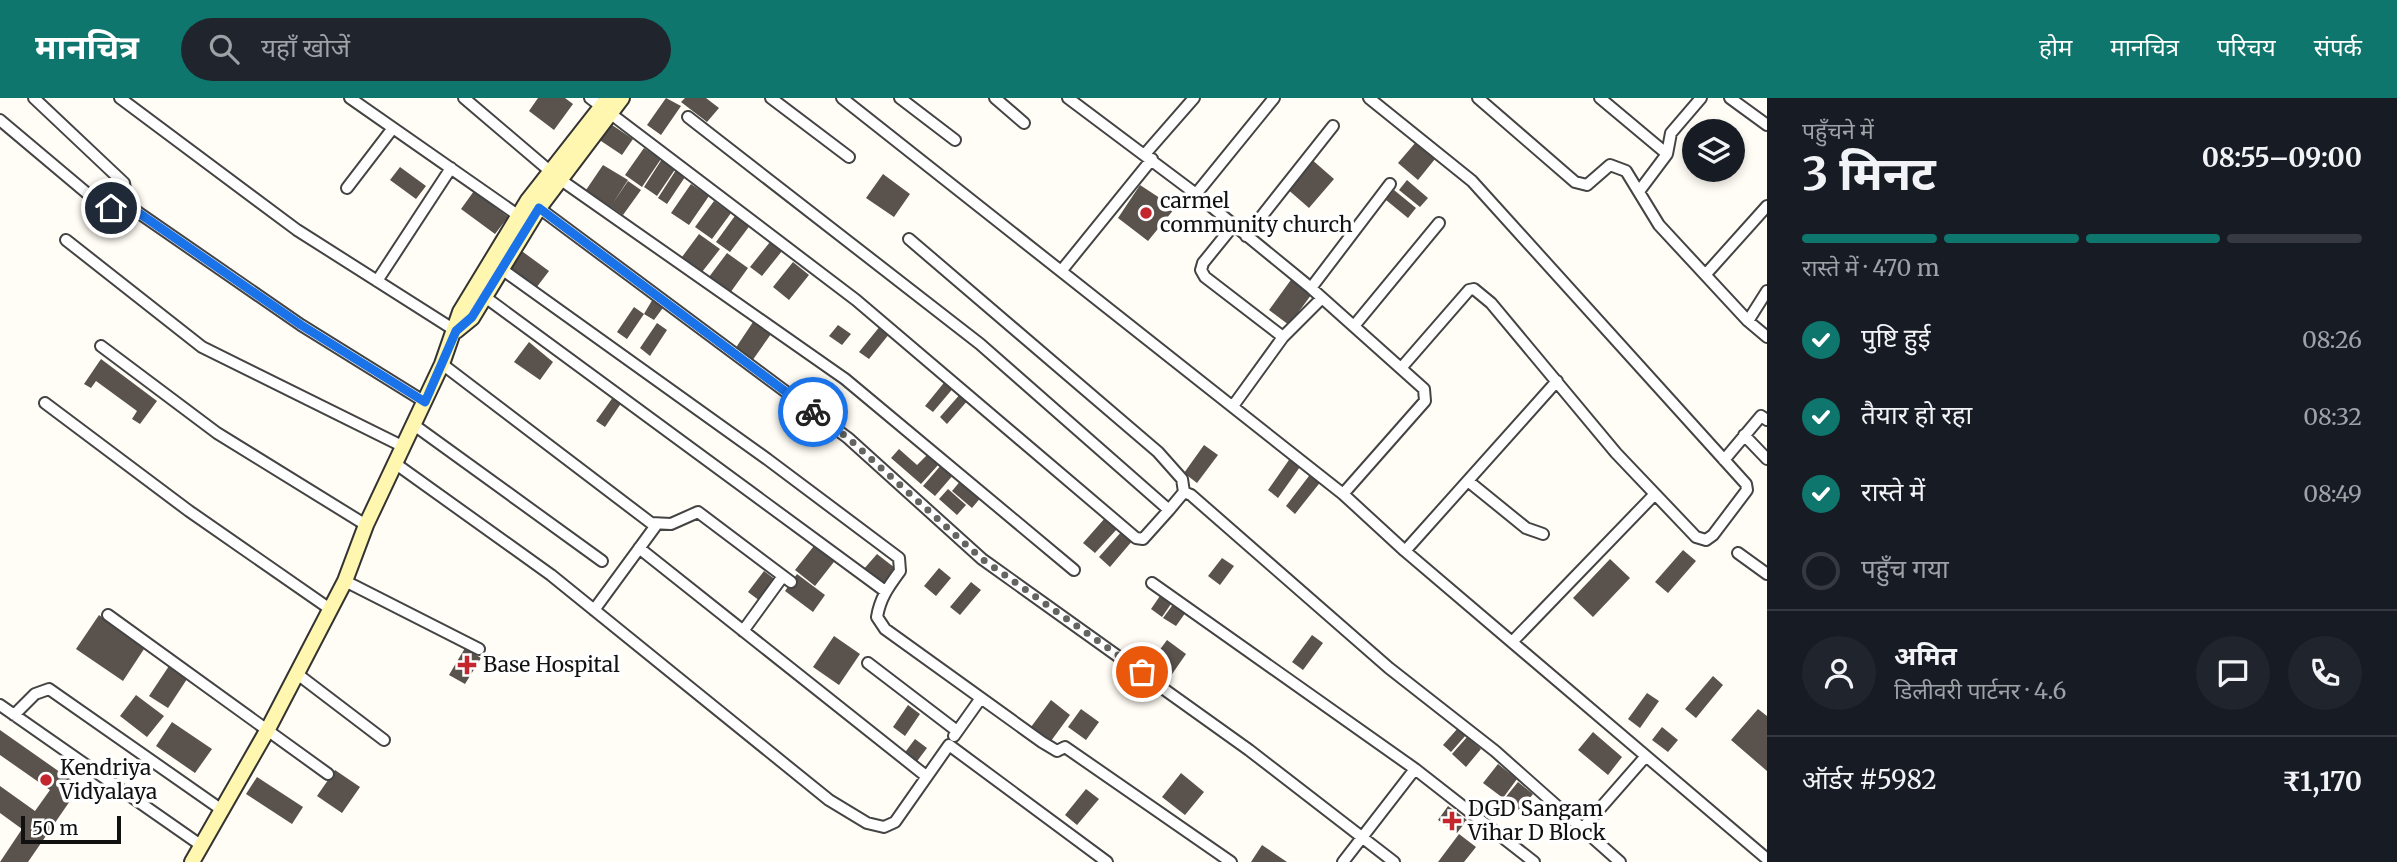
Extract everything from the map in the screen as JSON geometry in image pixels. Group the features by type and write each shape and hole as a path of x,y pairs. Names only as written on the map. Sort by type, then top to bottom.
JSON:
{"street":[{"path":"34,98 124,183 128,207"},
{"path":"120,98 297,230 456,331"},
{"path":"350,98 519,216"},
{"path":"464,98 556,176 845,379 1074,570"},
{"path":"496,265 539,208 602,104 622,98"},
{"path":"771,98 849,158"},
{"path":"842,98 1343,494 1405,551 1767,859"},
{"path":"900,98 955,140"},
{"path":"995,98 1024,123"},
{"path":"1068,98 1149,157 1311,288 1424,389 1427,399 1343,494"},
{"path":"1062,270 1194,98"},
{"path":"1196,194 1274,98"},
{"path":"1369,98 1472,181 1746,484 1747,490 1717,530 1706,540 1696,537 1654,495 1490,303 1474,289 1469,290 1402,368"},
{"path":"1600,98 1667,154"},
{"path":"1640,190 1667,154 1671,133 1701,98"},
{"path":"1730,98 1767,125"},
{"path":"1484,100 1576,183 1587,185 1614,165 1626,171 1656,220 1748,321 1767,337"},
{"path":"602,104 866,307 1136,538 1143,539 1150,533 1184,492"},
{"path":"688,117 980,344 1169,510"},
{"path":"0,120 101,205 111,208 128,207 301,325 425,402"},
{"path":"1246,236 1333,126"},
{"path":"347,188 393,128"},
{"path":"377,281 451,168"},
{"path":"192,862 268,729 345,581 366,524 456,331 472,317 481,293 528,200 556,176"},
{"path":"1311,288 1391,184"},
{"path":"1706,274 1767,206"},
{"path":"539,208 848,438 982,559 1249,750 1394,862"},
{"path":"1354,326 1439,223"},
{"path":"1233,226 1203,263 1201,270 1205,277 1283,337"},
{"path":"66,240 202,347 404,447"},
{"path":"909,240 1158,452 1182,479 1184,492 1389,668 1476,735 1620,862"},
{"path":"496,265 767,459 899,558 900,571 885,591 877,617 885,629 1042,743 1057,751 1065,747 1231,862"},
{"path":"1748,321 1767,291"},
{"path":"481,293 885,591"},
{"path":"1233,407 1283,337 1322,298"},
{"path":"101,346 217,433 366,524"},
{"path":"442,364 647,520 657,524 671,524 693,512 698,513 787,579 743,631"},
{"path":"1405,551 1558,381"},
{"path":"45,404 189,511 330,609"},
{"path":"1724,460 1765,414"},
{"path":"414,425 602,561"},
{"path":"1745,435 1767,459"},
{"path":"396,464 551,575 794,773 867,823 877,827 890,826 981,698"},
{"path":"1468,481 1526,528 1543,534"},
{"path":"1512,642 1654,495"},
{"path":"593,610 657,524"},
{"path":"639,548 926,776"},
{"path":"1738,553 1767,574"},
{"path":"345,581 479,649"},
{"path":"1153,583 1415,769 1534,862"},
{"path":"108,615 328,774"},
{"path":"867,663 957,731"},
{"path":"296,673 384,740"},
{"path":"14,715 35,694 50,690 222,810"},
{"path":"0,705 202,846"},
{"path":"949,745 1107,862"},
{"path":"1582,829 1646,756"},
{"path":"1343,862 1415,769"}],"building":[{"path":"538,98 565,98 573,104 554,130 529,111"},
{"path":"666,98 681,106 661,135 647,125"},
{"path":"685,98 706,98 719,108 707,122 681,102"},
{"path":"609,123 633,139 622,155 598,139"},
{"path":"1416,142 1435,159 1418,180 1398,163"},
{"path":"644,148 661,159 642,187 625,175"},
{"path":"1310,158 1334,179 1309,208 1285,187"},
{"path":"662,159 676,168 657,196 644,187"},
{"path":"603,165 628,180 613,203 628,181 641,190 623,215 586,190"},
{"path":"400,167 426,186 416,199 390,180"},
{"path":"676,170 685,177 667,204 658,198"},
{"path":"883,174 910,194 894,217 866,198"},
{"path":"1407,180 1428,198 1420,207 1399,190"},
{"path":"691,184 709,196 689,225 671,213"},
{"name":"carmel community church","path":"1140,185 1175,208 1148,241 1118,218"},
{"path":"1394,190 1416,208 1408,218 1386,200"},
{"path":"474,191 508,217 495,234 461,209"},
{"path":"714,201 731,213 712,239 695,227"},
{"path":"737,213 751,224 730,252 716,242"},
{"path":"699,234 720,249 702,272 682,257"},
{"path":"770,242 782,251 762,276 750,267"},
{"path":"519,249 549,271 536,288 506,267"},
{"path":"727,253 748,268 730,293 709,277"},
{"path":"793,262 809,275 789,300 773,287"},
{"path":"1293,277 1314,291 1289,325 1269,310"},
{"path":"654,297 665,305 654,320 644,314"},
{"path":"634,307 644,314 627,339 617,332"},
{"path":"753,322 771,334 752,361 735,349"},
{"path":"657,323 667,330 650,356 640,348"},
{"path":"838,325 851,334 842,345 829,336"},
{"path":"881,325 890,333 869,359 859,352"},
{"path":"529,342 553,362 540,380 514,362"},
{"path":"101,359 157,401 140,424 132,419 137,411 96,381 91,388 84,384"},
{"path":"947,379 955,386 933,412 925,406"},
{"path":"962,392 969,399 947,424 940,417"},
{"path":"616,393 624,399 605,427 596,421"},
{"path":"1204,445 1218,455 1197,483 1184,473"},
{"path":"899,449 917,465 928,454 939,464 921,484 891,458"},
{"path":"1291,457 1302,464 1278,498 1268,490"},
{"path":"942,464 954,474 935,496 923,486"},
{"path":"1312,472 1322,480 1295,514 1286,506"},
{"path":"962,479 982,496 972,508 952,491"},
{"path":"948,489 966,505 957,515 939,499"},
{"path":"1105,518 1117,529 1095,553 1083,543"},
{"path":"1122,531 1133,540 1110,567 1099,557"},
{"path":"817,542 837,558 815,586 795,570"},
{"path":"1683,550 1696,561 1668,593 1655,582"},
{"path":"877,554 895,568 882,585 863,570"},
{"path":"1222,558 1234,566 1220,585 1208,576"},
{"path":"1610,559 1630,578 1593,617 1573,598"},
{"path":"939,568 951,578 936,596 924,586"},
{"path":"764,571 776,580 760,601 748,592"},
{"path":"797,574 825,595 813,612 785,591"},
{"path":"971,582 981,590 960,615 950,607"},
{"path":"1162,593 1173,601 1162,617 1151,609"},
{"path":"1174,603 1186,612 1176,626 1163,618"},
{"path":"99,615 146,646 123,681 76,649"},
{"path":"1312,635 1323,643 1303,670 1292,662"},
{"path":"834,636 860,654 839,685 813,667"},
{"path":"1167,640 1186,654 1170,677 1150,663"},
{"path":"465,648 481,658 465,684 449,675"},
{"path":"171,663 189,676 168,708 149,696"},
{"path":"1713,676 1723,685 1696,718 1685,709"},
{"path":"1647,693 1659,701 1640,728 1628,719"},
{"path":"136,695 164,716 147,737 120,716"},
{"path":"1051,700 1070,715 1051,741 1031,727"},
{"path":"908,705 920,714 905,736 893,727"},
{"path":"1081,709 1099,722 1086,740 1068,727"},
{"path":"1758,709 1767,716 1767,771 1731,740"},
{"path":"172,722 212,749 195,773 156,746"},
{"path":"1662,727 1678,740 1668,752 1652,740"},
{"path":"1458,728 1466,735 1451,752 1443,745"},
{"path":"0,730 74,782 66,794 72,798 28,862 0,862 22,829 0,813 0,786 35,811 50,790 0,755"},
{"path":"1593,732 1622,757 1608,775 1578,750"},
{"path":"1467,737 1481,749 1466,767 1452,754"},
{"path":"915,739 927,748 915,764 903,755"},
{"path":"1498,764 1517,779 1503,798 1483,783"},
{"path":"335,770 360,787 342,813 317,796"},
{"path":"1181,773 1204,792 1185,815 1162,797"},
{"path":"257,777 303,807 292,824 246,794"},
{"path":"1518,782 1533,794 1520,811 1505,798"},
{"path":"1086,789 1099,799 1077,825 1065,815"},
{"path":"1448,806 1467,820 1457,833 1438,820"},
{"path":"1459,834 1476,847 1464,862 1438,862"},
{"path":"1262,845 1287,862 1251,862"}],"way so far":[{"path":"813,412 848,438 982,559 1142,672"}],"place":[{"name":"carmel community church","path":"1146,213"},
{"name":"Base Hospital","path":"467,665"},
{"name":"Kendriya Vidyalaya","path":"46,780"},
{"name":"DGD Sangam Vihar D Block","path":"1452,821"}],"route":[{"path":"111,208 128,207 136,211 301,325 425,402 456,331 472,317 486,297 539,208 813,412"}]}
